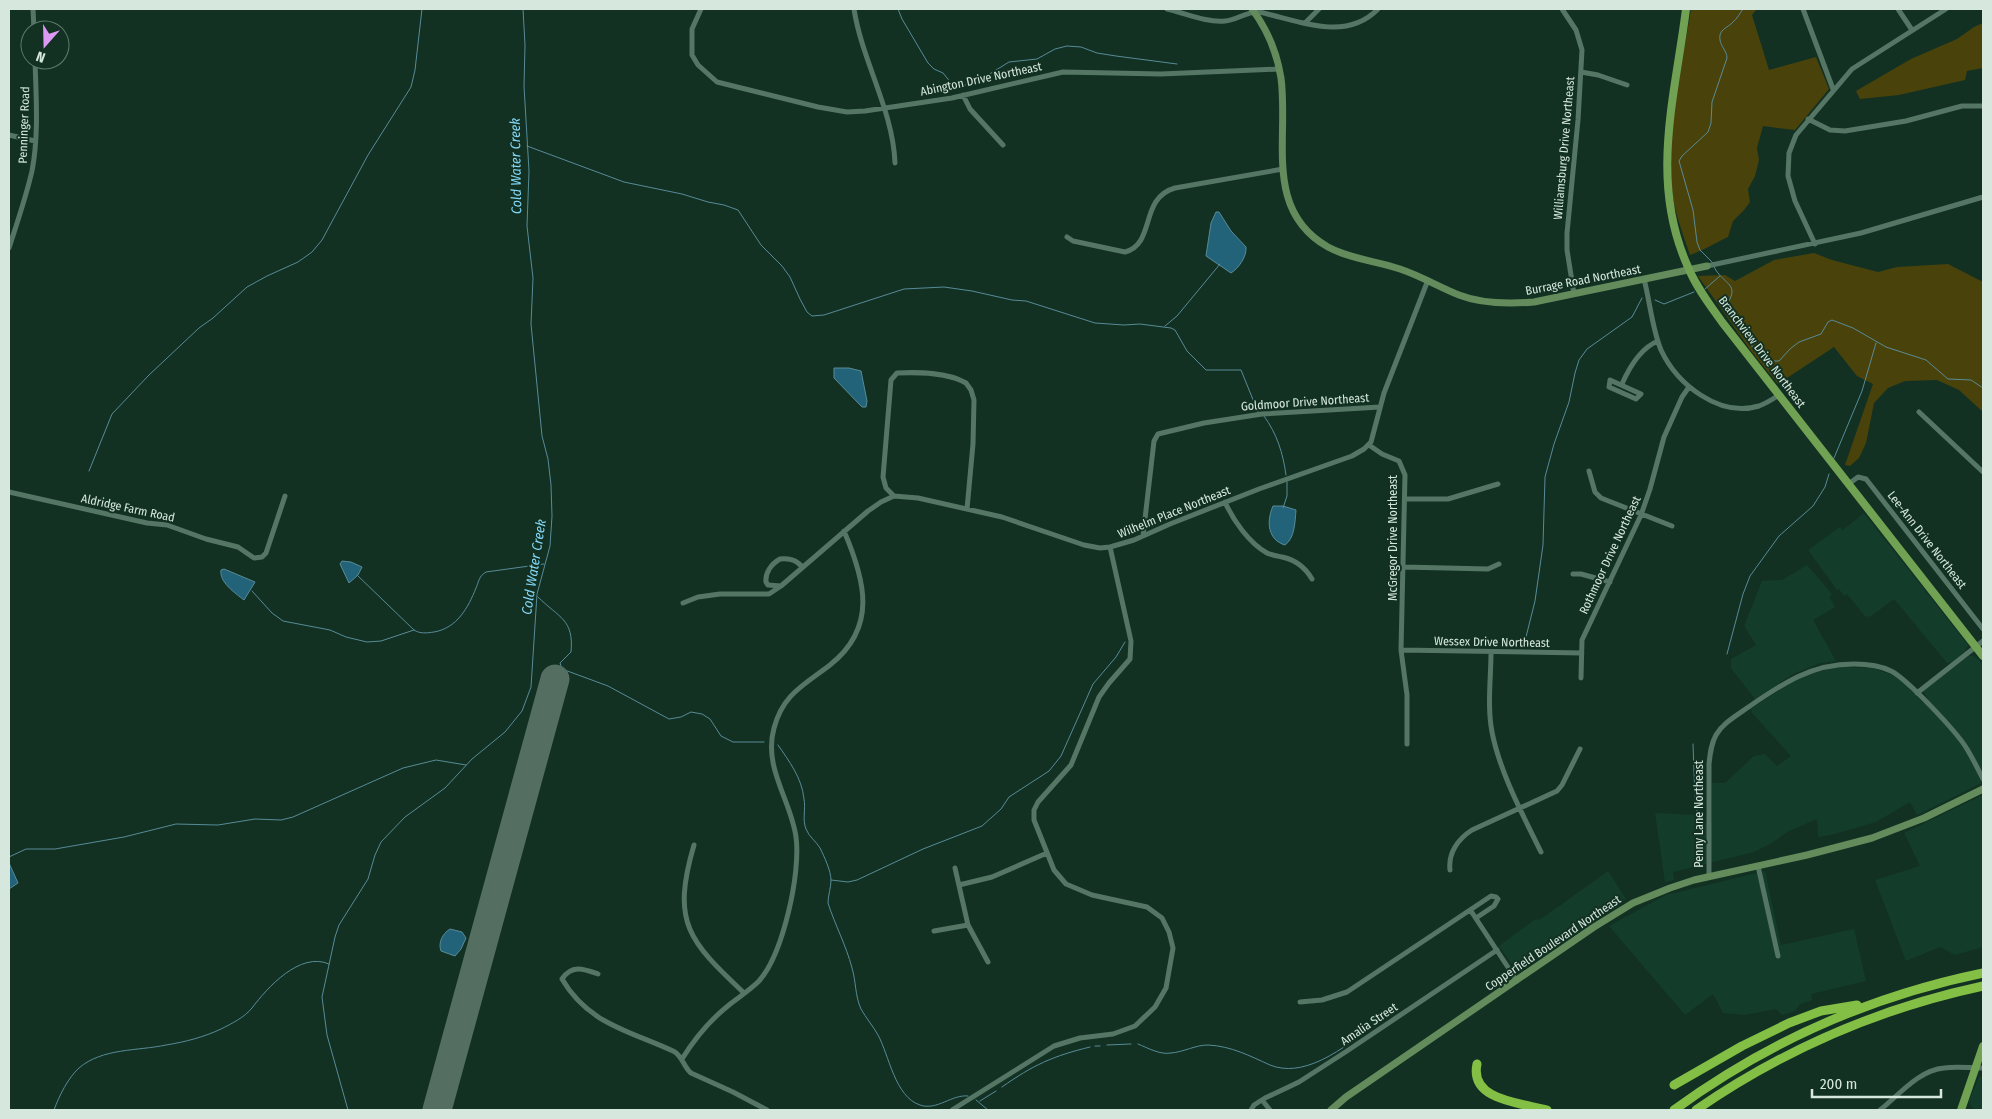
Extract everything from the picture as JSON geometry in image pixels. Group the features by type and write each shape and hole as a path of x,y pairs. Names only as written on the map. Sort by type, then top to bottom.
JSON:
{"highway":[{"path":"1674,1110 1763,1053 1807,1030 1874,1002 1940,982 1983,973"},
{"path":"1696,1110 1780,1059 1838,1031 1904,1007 1983,986"},
{"path":"1674,1085 1742,1046 1789,1023 1821,1011 1874,1002"},
{"path":"1477,1064 1477,1080 1487,1093 1547,1110"}],"main road":[{"name":"Branchview Drive Northeast","path":"1686,9 1668,121 1666,170 1670,206 1683,255 1696,283 1722,322 1850,483 1983,656"},
{"name":"Burrage Road Northeast","path":"1253,10 1266,31 1279,68 1282,104 1283,169 1286,193 1292,210 1308,232 1322,243 1347,255 1400,269 1464,297 1487,301 1520,303 1574,294 1707,266"},
{"name":"Copperfield Boulevard Northeast","path":"1331,1110 1346,1097 1594,927 1628,906 1670,888 1709,877 1836,847 1894,831 1983,789"},
{"path":"1960,1110 1979,1068 1983,1046"}],"street":[{"name":"Abington Drive Northeast","path":"701,9 692,29 692,55 698,65 717,82 842,111 859,112 884,109 964,95 1063,72 1160,74 1279,68"},
{"path":"854,9 884,109 894,149 895,163"},
{"path":"1167,9 1220,22 1232,20 1253,10 1305,23 1332,27 1349,26 1359,22 1378,9"},
{"path":"1305,23 1319,9"},
{"name":"Williamsburg Drive Northeast","path":"1563,9 1576,30 1582,50 1567,233 1567,250 1574,294"},
{"path":"1803,9 1833,89"},
{"path":"1898,9 1912,30"},
{"path":"1815,244 1791,190 1787,166 1794,140 1808,119 1852,69 1946,9"},
{"name":"Penninger Road","path":"9,248 32,171 35,142 35,70"},
{"path":"1581,72 1627,84"},
{"path":"964,95 970,109 1003,145"},
{"path":"1808,119 1820,126 1839,131 1906,121 1962,106 1983,106"},
{"path":"9,135 35,142"},
{"path":"1067,237 1073,241 1125,252 1132,250 1143,236 1154,202 1162,193 1175,188 1283,169"},
{"name":"Burrage Road Northeast","path":"1707,266 1861,233 1983,196"},
{"path":"1644,279 1658,341 1669,364 1689,387 1714,401 1743,408 1758,406 1780,395"},
{"path":"1369,445 1380,407 1428,280"},
{"path":"1622,384 1628,371 1646,348 1658,341"},
{"path":"683,603 698,597 720,594 769,594 781,586 876,505 894,496 886,488 882,477 891,380 897,373 912,372 944,376 966,383 973,396 973,444 967,509"},
{"path":"1610,380 1622,384 1641,394 1640,397 1636,399 1609,387 1610,380"},
{"name":"Rothmoor Drive Northeast","path":"1581,678 1584,635 1641,515 1664,437 1689,387"},
{"name":"Goldmoor Drive Northeast","path":"1143,536 1154,441 1161,432 1262,414 1380,407"},
{"path":"1919,412 1983,472"},
{"name":"McGregor Drive Northeast","path":"1369,445 1382,454 1399,460 1405,475 1401,650 1407,695 1407,744"},
{"name":"Wilhelm Place Northeast","path":"894,496 918,498 1002,516 1084,545 1100,548 1110,547 1143,536 1225,502 1352,456 1369,445"},
{"path":"1590,471 1595,492 1600,498 1672,526"},
{"name":"Lee-Ann Drive Northeast","path":"1850,483 1858,477 1866,480 1983,629"},
{"path":"1405,499 1448,499 1498,484"},
{"name":"Aldridge Farm Road","path":"9,492 148,523 167,525 206,539 238,547 250,556 257,558 266,553 286,496"},
{"path":"1225,502 1231,515 1253,543 1267,554 1288,558 1297,562 1304,567 1312,579"},
{"path":"682,1058 706,1026 764,975 775,956 797,871 794,823 773,768 772,742 774,728 778,715 790,695 840,656 853,637 860,620 864,593 862,580 858,564 844,531"},
{"path":"952,1110 1054,1046 1073,1040 1113,1034 1130,1029 1152,1011 1166,988 1173,948 1170,932 1162,918 1147,907 1092,896 1070,887 1060,879 1034,820 1035,806 1071,765 1099,697 1130,659 1130,641 1110,547"},
{"path":"781,586 768,585 766,582 766,574 775,561 784,558 799,563 802,567"},
{"path":"1403,567 1488,569 1499,564"},
{"path":"1572,574 1581,574 1610,582"},
{"path":"1917,693 1977,648 1983,641"},
{"name":"Wessex Drive Northeast","path":"1401,650 1582,653"},
{"path":"1491,652 1490,717 1492,732 1520,808 1541,852"},
{"name":"Penny Lane Northeast","path":"1709,877 1710,750 1715,737 1724,725 1799,675 1827,666 1865,664 1884,668 1902,678 1966,747 1983,779"},
{"path":"1450,870 1449,862 1454,848 1464,834 1557,791 1562,785 1580,749"},
{"path":"694,845 686,875 684,899 689,926 698,946 744,994"},
{"path":"959,885 992,877 1047,853"},
{"path":"1758,866 1778,956"},
{"path":"955,868 968,925 988,962"},
{"path":"1300,1002 1322,1000 1347,992 1491,896 1498,899 1496,904 1476,918"},
{"path":"1472,910 1517,981"},
{"path":"934,931 968,925"},
{"name":"Amalia Street","path":"1251,1110 1254,1105 1262,1100 1300,1082 1496,950"},
{"path":"598,974 578,967 570,970 562,979 600,1020 619,1030 663,1046 682,1058 687,1070 691,1073 767,1110"},
{"path":"1880,1110 1920,1077 1932,1071 1943,1068 1979,1068"},
{"path":"1262,1100 1270,1110"}],"shaded area":[{"path":"1691,9 1757,9 1752,15 1769,70 1816,57 1829,89 1795,130 1763,126 1757,148 1759,160 1755,176 1748,189 1750,202 1733,221 1728,237 1690,255 1674,204 1671,180 1671,155 1678,82"},
{"path":"1983,23 1983,68 1967,71 1965,80 1899,95 1860,99 1856,91 1911,59 1957,39"},
{"path":"1814,253 1832,260 1878,272 1897,267 1948,264 1983,282 1983,412 1959,390 1937,380 1905,381 1888,388 1874,403 1866,443 1859,458 1850,466 1845,465 1873,384 1857,376 1834,347 1778,384 1751,351 1698,276 1725,275 1735,281 1774,260"},
{"path":"1864,513 1968,645 1965,651 1952,662 1947,663 1894,599 1870,617 1865,616 1847,594 1844,596 1839,589 1837,590 1808,550 1840,527 1843,530"},
{"path":"1807,565 1832,594 1829,597 1835,607 1813,620 1836,661 1820,663 1793,674 1755,699 1731,668 1731,659 1756,645 1744,626 1762,581 1782,580"},
{"path":"1969,656 1974,656 1983,664 1983,782 1917,815 1910,802 1876,822 1831,835 1818,837 1817,819 1787,832 1772,843 1754,852 1673,872 1674,880 1665,882 1655,813 1697,815 1699,823 1712,823 1712,783 1725,783 1754,756 1765,754 1777,766 1791,756 1752,713 1751,709 1796,679 1840,667 1872,668 1892,675 1902,681 1923,703 1928,699 1923,691"},
{"path":"1983,795 1983,947 1955,955 1940,947 1906,961 1875,880 1920,866 1904,833"},
{"path":"1608,871 1626,899 1520,970 1516,970 1499,946 1534,920 1541,919"},
{"path":"1765,871 1781,945 1854,929 1866,981 1811,994 1812,1000 1800,1004 1795,1011 1782,1015 1776,1009 1744,1015 1723,1013 1713,994 1685,1015 1609,926 1666,895"},
{"path":"1983,1076 1983,1110 1972,1108 1969,1101 1979,1077"}],"water":[{"path":"1216,212 1219,212 1231,231 1246,247 1242,262 1231,273 1206,256 1211,223"},
{"path":"834,368 849,368 861,371 867,401 866,407 862,407 834,378"},
{"path":"1273,506 1283,506 1296,510 1293,534 1285,545 1275,539 1270,530 1269,524"},
{"path":"342,561 351,562 362,567 358,575 349,583 340,564"},
{"path":"224,569 255,582 244,600 232,591 222,579 221,570"},
{"path":"9,863 18,883 9,889"},
{"path":"450,929 462,932 466,938 455,956 441,951 440,948 441,939"}],"waterway":[{"path":"89,471 112,414 149,375 199,328 247,287 298,262 312,252 322,240 368,155 411,87 415,70 422,9"},
{"name":"Cold Water Creek","path":"348,1110 327,1035 322,997 339,925 368,879 381,842 405,817 445,788 472,759 505,732 522,711 531,687 537,594 550,546 552,516 551,485 548,459 542,436 531,324 533,278 527,226 529,171 524,86 525,45 523,9"},
{"path":"898,9 928,63 934,69 943,73 952,84 966,85 982,79"},
{"path":"1713,263 1700,250 1697,242 1693,210 1679,161 1708,132 1711,123 1712,102 1727,58 1720,33 1736,19 1743,9"},
{"path":"988,75 1009,62 1037,59 1055,49 1067,46 1081,47 1097,53 1177,64"},
{"path":"527,146 624,182 682,194 738,210 761,245 790,277 807,312 812,316 824,315 904,289 944,287 1026,301 1095,323 1140,324 1171,328 1175,330 1187,351 1206,370 1241,370 1258,412"},
{"path":"1165,326 1177,316 1220,264"},
{"path":"1714,267 1732,289 1730,299 1725,307 1754,349 1768,361 1779,361 1799,342 1821,334 1828,322 1832,320 1853,328 1886,347 1926,360 1948,379 1971,380 1983,388"},
{"path":"1705,289 1720,276"},
{"path":"1655,300 1664,304 1694,292"},
{"path":"1526,637 1535,601 1543,545 1545,477 1569,402 1579,360 1587,349 1632,317 1642,298"},
{"path":"1834,458 1862,391 1876,343"},
{"path":"1264,416 1279,444 1286,475"},
{"path":"1727,654 1743,594 1750,576 1779,536 1813,506 1825,487 1829,474"},
{"path":"1283,508 1287,496 1287,482"},
{"path":"357,575 414,630 426,633 442,630 461,616 482,575 486,572 544,564"},
{"path":"252,591 272,613 283,621 330,630 346,637 367,642 381,641 414,630"},
{"path":"538,597 564,620 570,632 571,652 560,663 562,669 608,686 669,719 681,717 691,712 702,714 710,719 721,736 733,742 764,742"},
{"path":"831,880 848,882 857,880 923,849 982,826 1001,809 1009,797 1049,771 1061,756 1093,684 1116,657 1125,642"},
{"path":"1693,744 1698,820"},
{"path":"778,745 791,764 801,784 805,806 804,822 806,829 820,848 829,868 831,880 828,903 850,960 859,1004 882,1043 899,1085 911,1101 926,1106 932,1106 956,1097 968,1096"},
{"path":"9,857 26,849 55,849 124,837 176,824 218,825 255,819 281,820 293,817 403,768 436,760 466,765"},
{"path":"54,1110 61,1093 71,1077 88,1062 98,1057 121,1051 180,1042 215,1032 246,1014 275,982 296,967 318,961 329,964"},
{"path":"1138,1044 1163,1053 1176,1052 1203,1045 1225,1047 1270,1065 1294,1068 1307,1066 1319,1061 1362,1034"},
{"path":"1107,1045 1131,1044"},
{"path":"1095,1046 1100,1046"},
{"path":"1002,1087 1044,1062 1090,1047"},
{"path":"980,1101 996,1091"},
{"path":"976,1100 988,1110"}],"runway":[{"path":"437,1110 555,679"}]}
